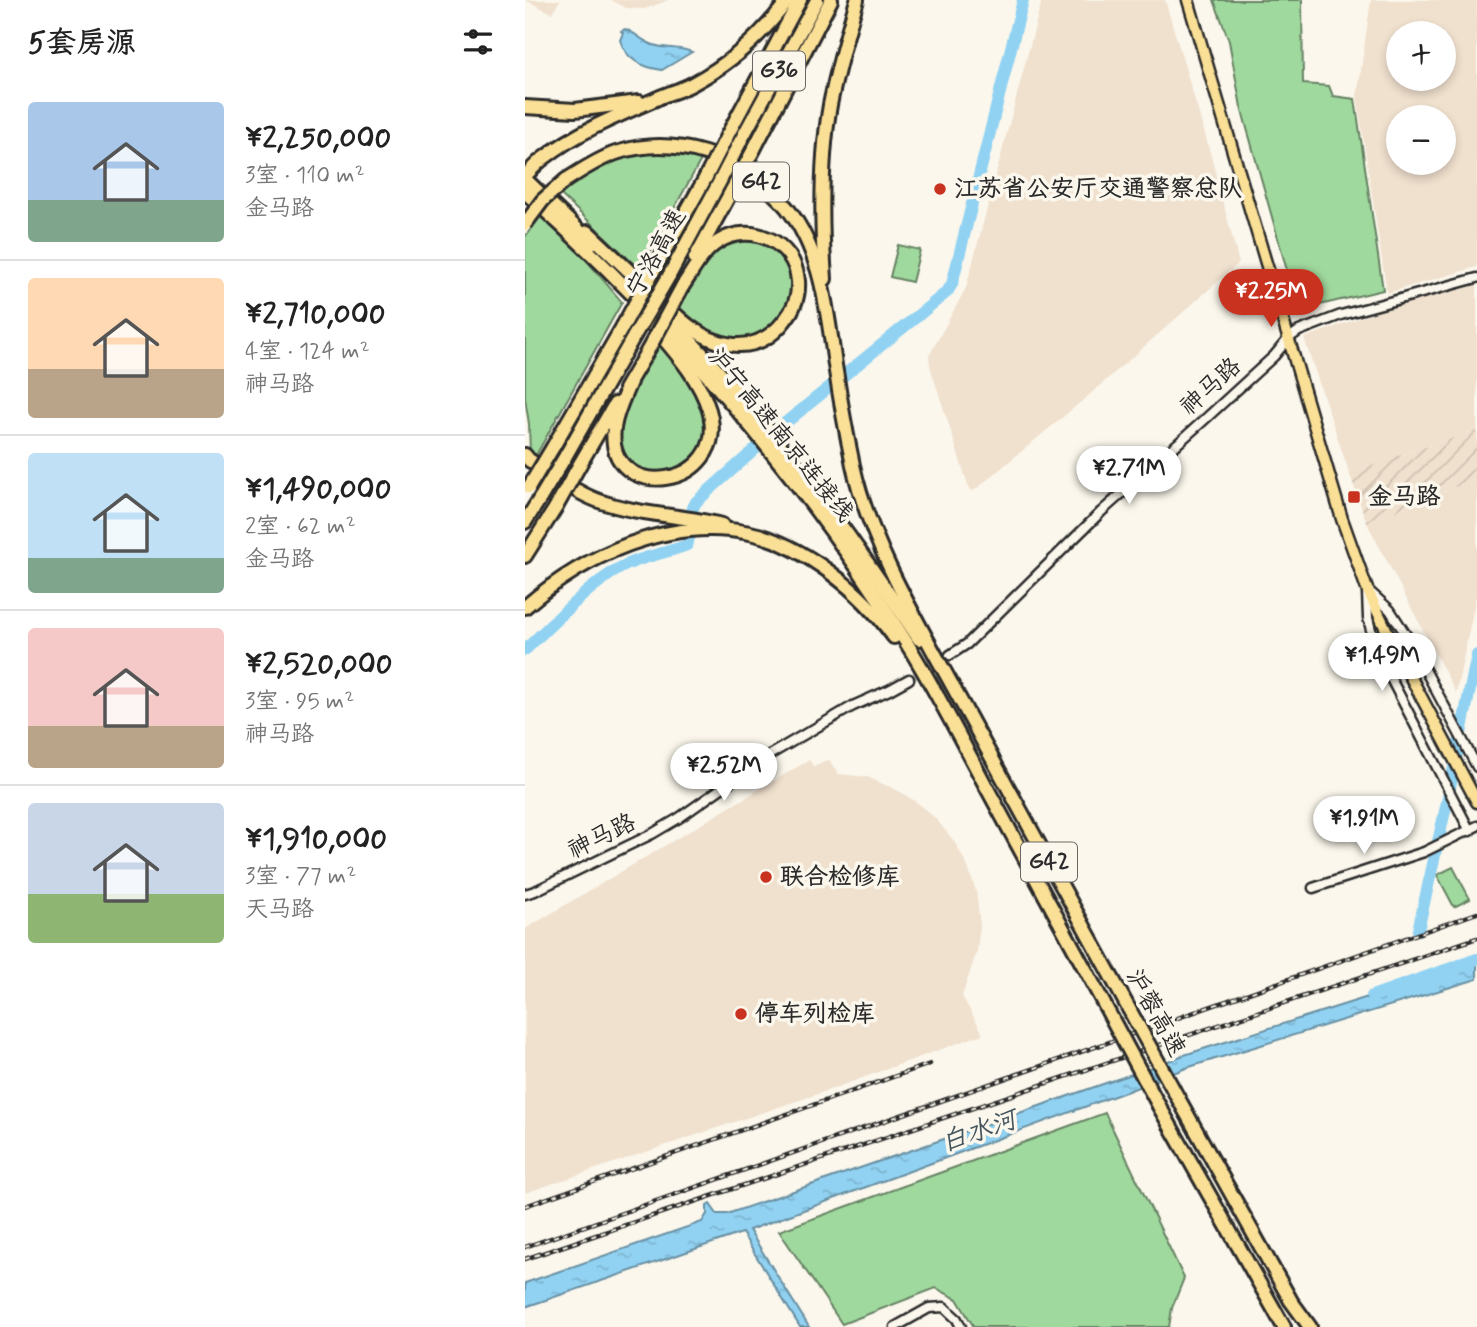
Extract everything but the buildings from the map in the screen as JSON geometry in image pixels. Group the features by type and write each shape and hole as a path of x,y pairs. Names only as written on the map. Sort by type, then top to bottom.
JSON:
{"highway":[{"path":"525,178 544,158 572,139 694,83 734,57 764,29 788,0"},
{"name":"宁洛高速","path":"527,491 706,177 800,0"},
{"name":"宁洛高速","path":"525,522 670,276 817,0"},
{"path":"525,555 648,350 831,0"},
{"path":"829,324 823,244 824,149 830,105 857,0"},
{"path":"525,107 575,110 627,105 660,97"},
{"name":"G42","path":"525,224 544,200 584,168 618,152 658,147 682,148 728,161 754,177 782,202 795,218 812,252 818,272 854,469 863,501 877,537 919,624 969,715"},
{"name":"沪宁高速南京连接线","path":"525,178 673,322 764,432 876,594 927,676 960,737"},
{"name":"沪宁高速南京连接线","path":"525,192 627,288 764,432"},
{"path":"555,206 587,231 680,320 707,338 721,343 733,346 752,344 768,338 778,330 791,312 797,296 798,279 794,266 780,246 770,239 748,232 734,234 710,248 682,287"},
{"path":"588,250 688,368 706,401 711,419 708,444 703,456 688,471 668,478 643,477 625,467 617,456 614,428 629,382"},
{"name":"沪宁高速南京连接线","path":"773,444 834,515 969,715"},
{"path":"525,455 577,491 597,500 646,513 683,517 703,525"},
{"name":"G42","path":"525,607 582,566 644,538 703,525 751,533 820,565 864,601 886,626 960,737"},
{"name":"沪蓉高速","path":"969,715 1291,1301 1310,1327"},
{"name":"沪蓉高速","path":"960,737 1159,1106 1284,1327"}],"main road":[{"path":"1188,0 1342,519 1367,589 1392,642 1477,802"}],"street":[{"name":"神马路","path":"950,655 967,644 1101,512 1273,356 1289,338 1308,327 1341,315 1477,278"},
{"path":"1367,589 1390,610 1408,638 1477,767"},
{"path":"1313,888 1424,852 1473,829 1455,804 1376,650 1368,618 1367,589"},
{"name":"神马路","path":"525,894 652,834 764,758 853,706 909,679"},
{"path":"895,1327 929,1308 944,1307 957,1319 961,1327"}],"shaded area":[{"path":"525,0 560,0 552,13"},
{"path":"611,0 669,0 645,9 626,8"},
{"path":"1042,0 1165,0 1207,141 1239,263 1088,396 971,491 929,356 966,288"},
{"path":"1371,0 1477,0 1477,267 1387,293 1357,97"},
{"path":"1477,285 1477,430 1349,472 1304,338 1382,310"},
{"path":"1477,430 1477,478 1367,523 1349,472"},
{"path":"1477,478 1477,592 1456,693 1367,523"},
{"path":"809,760 814,767 829,760 838,774 867,777 899,791 936,819 954,841 967,865 976,891 980,925 977,951 962,996 983,1034 832,1089 525,1193 525,929"}],"green space":[{"path":"1214,0 1302,0 1303,84 1329,86 1333,96 1355,99 1383,290 1303,309 1297,306 1241,107 1229,41"},
{"path":"648,152 702,158 640,266 633,263 559,193 601,166"},
{"path":"540,216 581,254 622,302 535,457 530,453 525,398 525,237"},
{"path":"739,238 769,242 788,263 793,281 793,295 789,307 762,336 736,342 707,334 678,311 702,265 713,251"},
{"path":"898,245 920,250 912,282 890,277"},
{"path":"661,344 681,369 702,403 706,432 699,451 687,464 671,472 654,474 638,469 626,458 619,439 618,426 631,392"},
{"path":"1453,867 1470,899 1454,907 1437,875"},
{"path":"1105,1113 1184,1278 1172,1308 1169,1327 974,1327 957,1299 936,1288 842,1324 779,1231"}],"water":[{"path":"625,29 656,46 692,52 662,70 648,67 626,53 620,40 623,33 621,31"},
{"name":"白水河","path":"1477,961 1477,979 1186,1068 749,1230 809,1327 800,1327 742,1233 525,1307 525,1283 702,1222 710,1204 717,1214 727,1214 1181,1056"}],"waterway":[{"path":"525,650 595,585 620,568 687,545 696,502 779,428 947,292 952,284 1023,0"},
{"path":"1418,930 1477,655"},
{"name":"白水河","path":"1372,996 1477,959"}],"tunnel":[{"path":"909,679 950,655"}],"railway":[{"path":"525,1247 1477,913"},
{"path":"525,1259 1477,938"},
{"path":"525,1206 930,1064"}],"place":[{"name":"江苏省公安厅交通警察总队","path":"940,189"},
{"name":"金马路","path":"1354,497"},
{"name":"联合检修库","path":"766,877"},
{"name":"停车列检库","path":"741,1014"}]}
